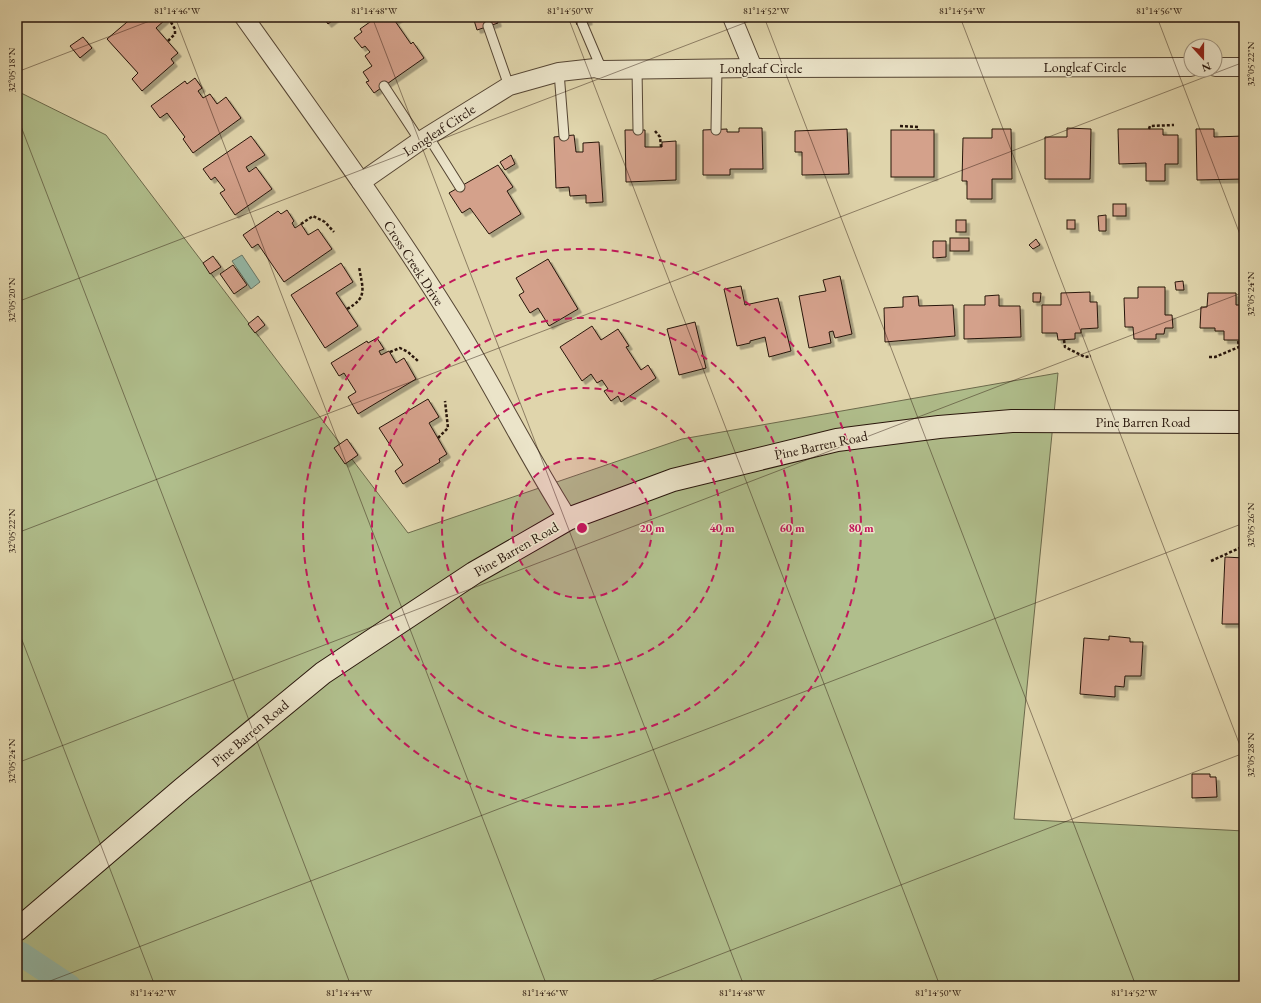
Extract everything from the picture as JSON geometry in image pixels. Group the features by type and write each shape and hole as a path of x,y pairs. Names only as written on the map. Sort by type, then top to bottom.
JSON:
{"main road":[{"name":"Pine Barren Road","path":"17,930 182,789 323,673 474,573 568,520 673,480 837,440 865,435 1012,421 1244,422"}],"street":[{"name":"Cross Creek Drive","path":"244,17 361,182 460,334 548,488 568,520"},
{"path":"732,17 753,68"},
{"name":"Longleaf Circle","path":"361,182 424,138 509,86 559,72 595,68 602,70 717,68 1183,67"},
{"path":"1223,67 1244,67"}],"lane":[{"path":"582,23 602,70"},
{"path":"488,26 509,86"},
{"path":"716,130 717,68"},
{"path":"637,69 638,130"},
{"path":"559,72 564,136"},
{"path":"384,86 460,187"}],"path":[{"path":"168,17 175,29 175,34 168,42"},
{"path":"1149,129 1150,126 1174,125"},
{"path":"900,126 918,127 918,130"},
{"path":"301,224 313,216 325,222 334,232"},
{"path":"347,309 358,303 362,296 359,266"},
{"path":"1064,340 1065,347 1085,357 1091,356"},
{"path":"1209,357 1215,357 1239,347 1238,340"},
{"path":"390,352 400,348 404,349 419,362"},
{"path":"438,438 448,428 445,401"},
{"path":"1211,561 1244,546"}],"shaded area":[{"path":"17,91 106,135 408,533 682,439 1058,373 1014,819 1244,831 1244,986 17,986"},
{"path":"242,255 260,282 251,289 232,261"}],"building":[{"path":"133,17 164,17 166,19 156,28 178,53 171,59 174,63 142,91 132,79 138,73 107,39"},
{"path":"323,17 337,17 328,24"},
{"path":"377,17 401,17 395,21 411,44 413,42 424,58 374,93 366,82 369,81 363,72 372,66 365,56 370,52 365,46 362,48 354,38 362,32 360,29"},
{"path":"473,17 496,17 498,23 477,30"},
{"path":"574,17 587,17 589,21 577,25"},
{"path":"83,37 92,48 80,58 70,46"},
{"path":"195,78 202,88 198,91 203,98 210,94 217,104 226,97 241,118 193,153 183,139 185,137 167,113 160,118 151,106 185,81 187,84"},
{"path":"739,128 762,128 763,169 730,169 730,175 703,175 703,130 727,129 727,132 739,132"},
{"path":"1067,128 1091,129 1090,179 1045,179 1045,137 1067,137"},
{"path":"847,129 849,174 802,175 802,152 795,152 795,131"},
{"path":"992,129 1011,129 1012,179 992,179 992,199 967,199 967,181 962,181 963,138 992,138"},
{"path":"1118,129 1163,129 1163,135 1178,135 1178,164 1165,164 1165,181 1146,181 1146,163 1119,164"},
{"path":"1196,129 1214,129 1214,137 1244,136 1244,179 1197,180"},
{"path":"625,130 645,130 645,147 662,147 662,142 676,141 676,180 626,182"},
{"path":"891,130 934,130 934,177 891,177"},
{"path":"574,135 576,152 583,152 583,143 599,142 603,202 586,203 586,195 570,196 569,187 556,188 554,137"},
{"path":"251,136 265,155 246,167 249,172 256,167 272,189 235,215 220,193 225,190 215,177 211,180 203,169"},
{"path":"511,155 515,164 505,170 500,162"},
{"path":"498,165 513,187 507,191 521,214 489,234 470,208 462,213 449,193"},
{"path":"1113,204 1126,204 1126,216 1113,216"},
{"path":"287,210 294,221 292,223 295,228 301,224 308,235 318,229 332,249 284,282 258,244 252,248 243,235 278,211 281,214"},
{"path":"1106,215 1106,231 1099,231 1098,216"},
{"path":"956,220 966,220 966,232 956,232"},
{"path":"1067,220 1075,220 1075,229 1067,229"},
{"path":"950,238 969,238 969,251 950,251"},
{"path":"1036,239 1040,245 1033,249 1029,245"},
{"path":"933,241 946,241 946,257 933,258"},
{"path":"213,256 221,267 210,274 203,263"},
{"path":"548,259 578,309 549,326 538,308 530,313 519,295 524,292 516,278"},
{"path":"341,263 353,282 336,293 358,326 325,348 291,295"},
{"path":"233,265 247,285 234,294 220,274"},
{"path":"840,276 852,334 835,338 833,331 829,332 831,343 809,348 799,296 826,291 823,280"},
{"path":"1183,281 1184,290 1176,290 1175,282"},
{"path":"741,286 745,305 778,298 791,351 769,357 765,337 737,346 724,289"},
{"path":"1138,287 1165,287 1165,315 1172,315 1173,328 1165,328 1164,334 1156,334 1156,339 1134,339 1133,327 1125,327 1124,298 1138,298"},
{"path":"1090,292 1090,302 1097,302 1098,328 1081,329 1081,333 1075,333 1075,339 1058,340 1057,333 1042,333 1042,305 1061,305 1061,293"},
{"path":"1033,293 1041,293 1040,302 1033,302"},
{"path":"1208,293 1236,293 1236,305 1244,305 1244,333 1241,333 1241,340 1224,340 1224,331 1215,331 1215,328 1200,328 1201,307 1207,307"},
{"path":"999,295 999,306 1020,306 1021,337 964,339 964,305 985,305 985,296"},
{"path":"918,296 919,306 953,305 955,336 885,342 884,308 903,307 903,297"},
{"path":"258,316 265,325 255,333 248,324"},
{"path":"695,322 706,368 679,375 667,329"},
{"path":"592,326 601,340 618,329 629,346 626,347 641,370 648,365 656,378 621,402 618,396 611,401 604,391 608,389 602,380 597,383 591,374 582,381 560,347"},
{"path":"377,338 384,349 379,351 381,355 389,351 396,363 404,358 416,379 358,414 348,397 356,392 344,373 339,376 331,363 367,341 368,343"},
{"path":"428,399 439,417 429,423 447,454 439,459 440,462 403,484 395,471 403,465 379,428"},
{"path":"347,439 358,455 345,464 334,448"},
{"path":"1225,557 1244,558 1244,624 1222,624"},
{"path":"1109,636 1130,638 1130,642 1143,642 1141,676 1125,676 1124,687 1115,686 1115,697 1080,694 1084,638 1109,640"},
{"path":"1192,774 1210,774 1210,777 1216,777 1217,797 1192,798"}],"waterway":[{"path":"21,954 69,986"}]}
